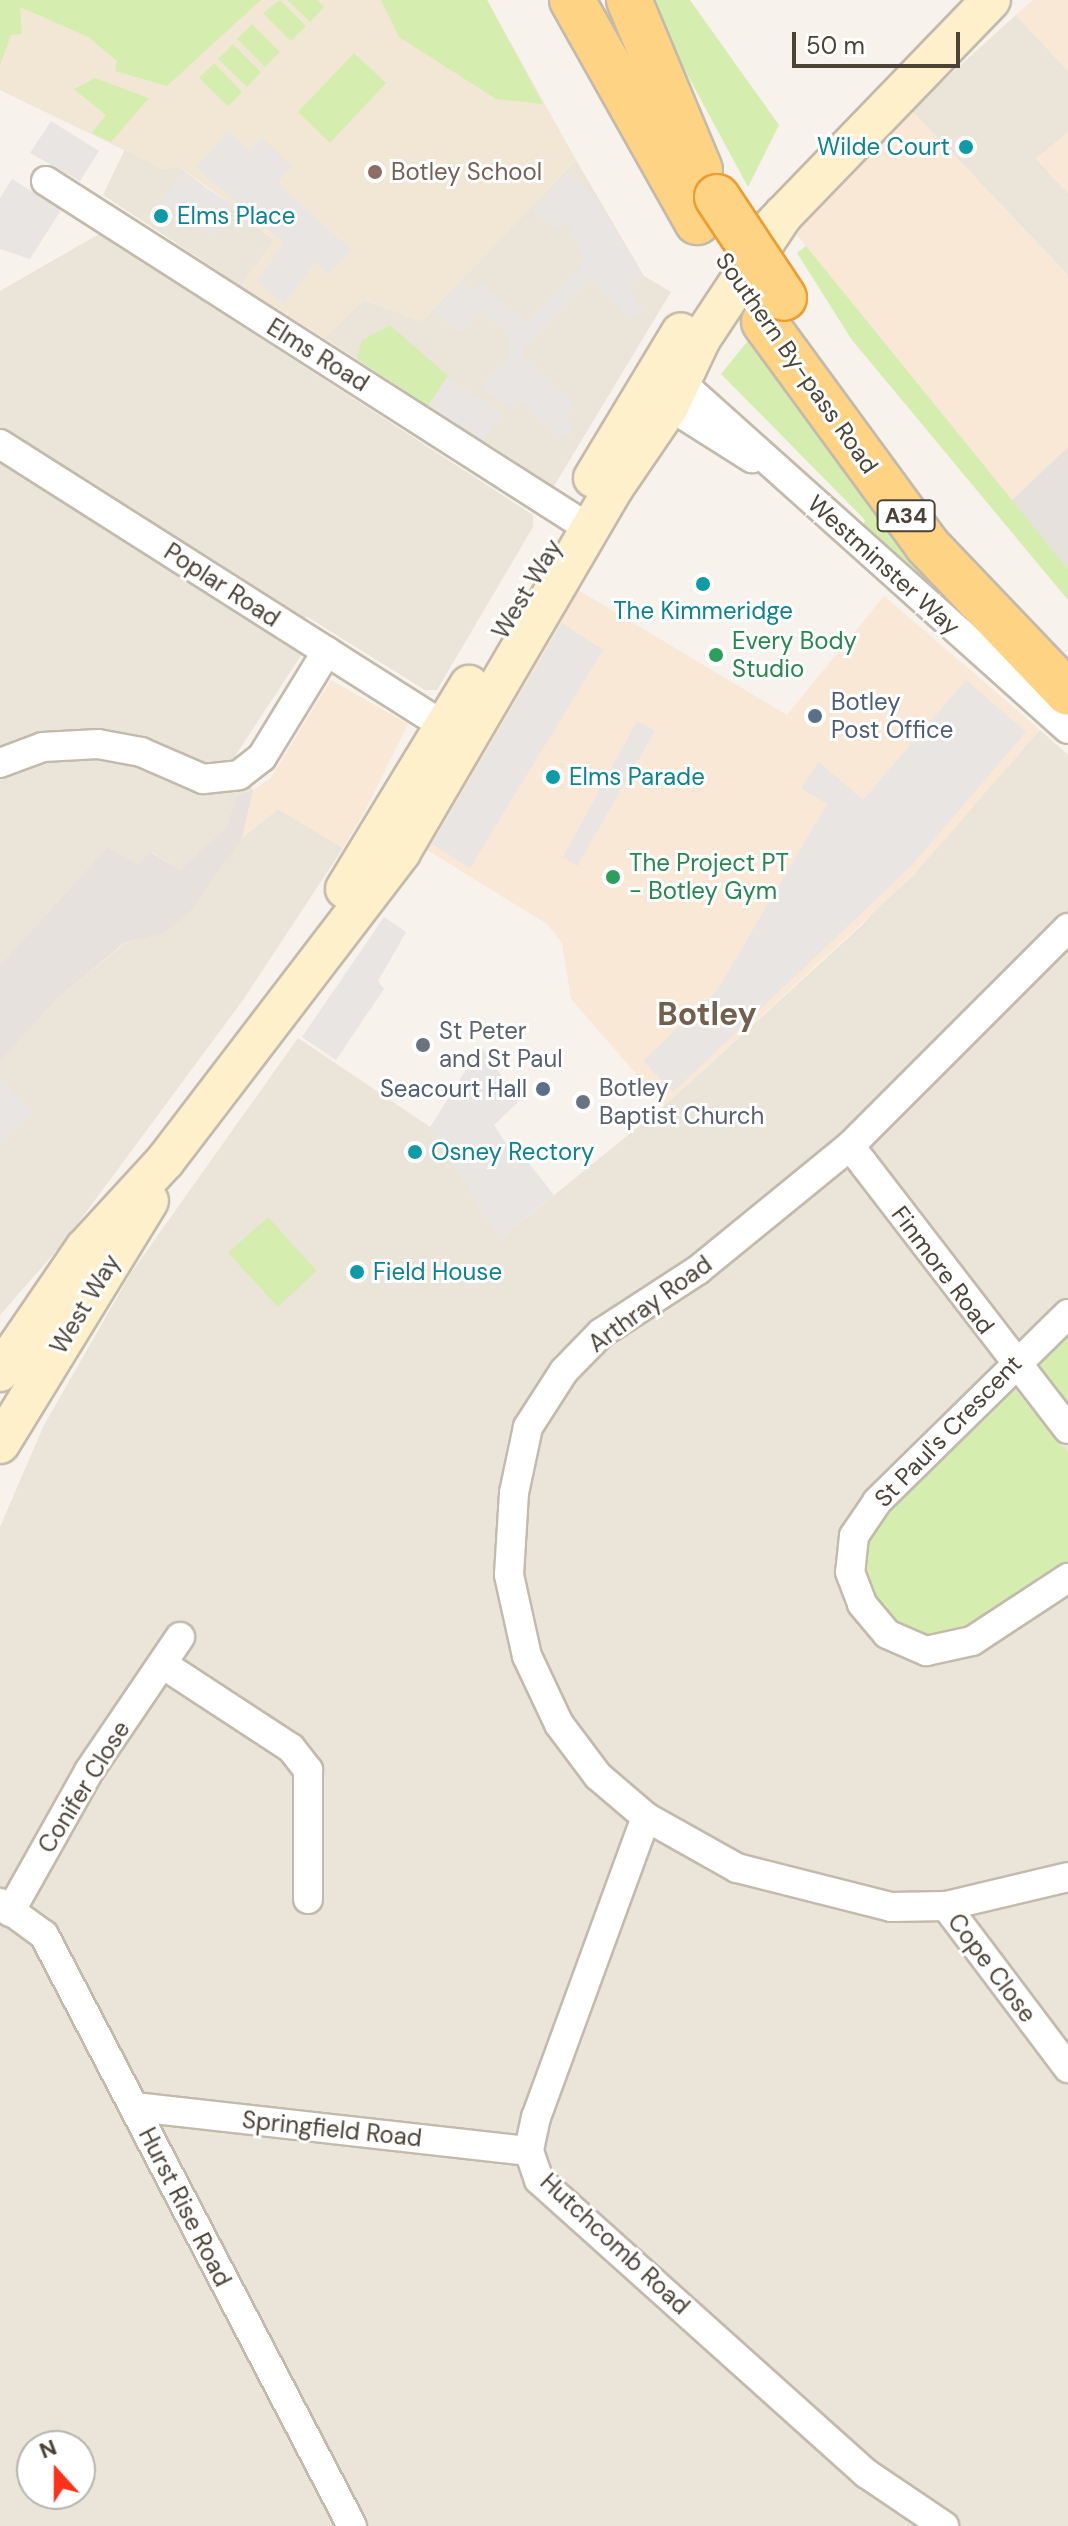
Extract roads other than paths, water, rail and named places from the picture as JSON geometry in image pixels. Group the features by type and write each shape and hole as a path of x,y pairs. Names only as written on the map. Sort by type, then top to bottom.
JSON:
{"highway":[{"path":"555,0 627,103"},
{"name":"Southern By-pass Road","path":"572,0 627,103 704,196"},
{"name":"Southern By-pass Road","path":"605,0 704,196 927,545 1068,693"},
{"path":"629,0 704,196"},
{"name":"Southern By-pass Road","path":"774,310 948,524 1068,652"}],"main road":[{"name":"West Way","path":"298,982 336,902 444,726 580,523 665,386 783,215 991,0"},
{"name":"West Way","path":"0,1372 10,1344 134,1187 165,1161 298,982 401,852 580,523"},
{"name":"West Way","path":"0,1444 152,1197 165,1161"}],"street":[{"name":"Elms Road","path":"46,181 580,523"},
{"name":"Westminster Way","path":"665,386 770,467 1068,729"},
{"name":"Poplar Road","path":"0,444 444,726"},
{"path":"0,763 43,747 98,744 141,752 203,779 239,775 256,766 327,651"},
{"name":"Arthray Road","path":"1068,928 850,1146 698,1270 601,1333 564,1371 528,1427 514,1493 509,1575 527,1656 559,1724 598,1776 646,1817 737,1868 833,1897 946,1906 1068,1877"},
{"name":"Finmore Road","path":"850,1146 1012,1362 1068,1429"},
{"name":"St Paul's Crescent","path":"1068,1314 1012,1362 877,1502 854,1536 850,1572 862,1604 887,1634 926,1651 972,1641 1068,1578"},
{"name":"Conifer Close","path":"5,1908 89,1771 164,1665 180,1637"},
{"path":"164,1665 291,1748 308,1770 308,1899"},
{"name":"Hutchcomb Road","path":"646,1817 529,2151 539,2180 867,2474 944,2526"},
{"name":"Cope Close","path":"946,1906 1068,2068"},
{"name":"Hurst Rise Road","path":"5,1908 44,1935 352,2526"},
{"name":"Springfield Road","path":"135,2107 529,2151"}],"place":[{"name":"Wilde Court","path":"966,147"},
{"name":"Botley School","path":"375,172"},
{"name":"Elms Place","path":"161,216"},
{"name":"The Kimmeridge","path":"703,584"},
{"name":"Every Body Studio","path":"716,655"},
{"name":"Botley Post Office","path":"815,716"},
{"name":"Elms Parade","path":"553,777"},
{"name":"The Project PT - Botley Gym","path":"613,877"},
{"name":"St Peter and St Paul","path":"423,1045"},
{"name":"Seacourt Hall","path":"543,1089"},
{"name":"Botley Baptist Church","path":"583,1102"},
{"name":"Osney Rectory","path":"415,1152"},
{"name":"Field House","path":"357,1272"}],"district":[{"name":"Botley","path":"707,1014"}]}
